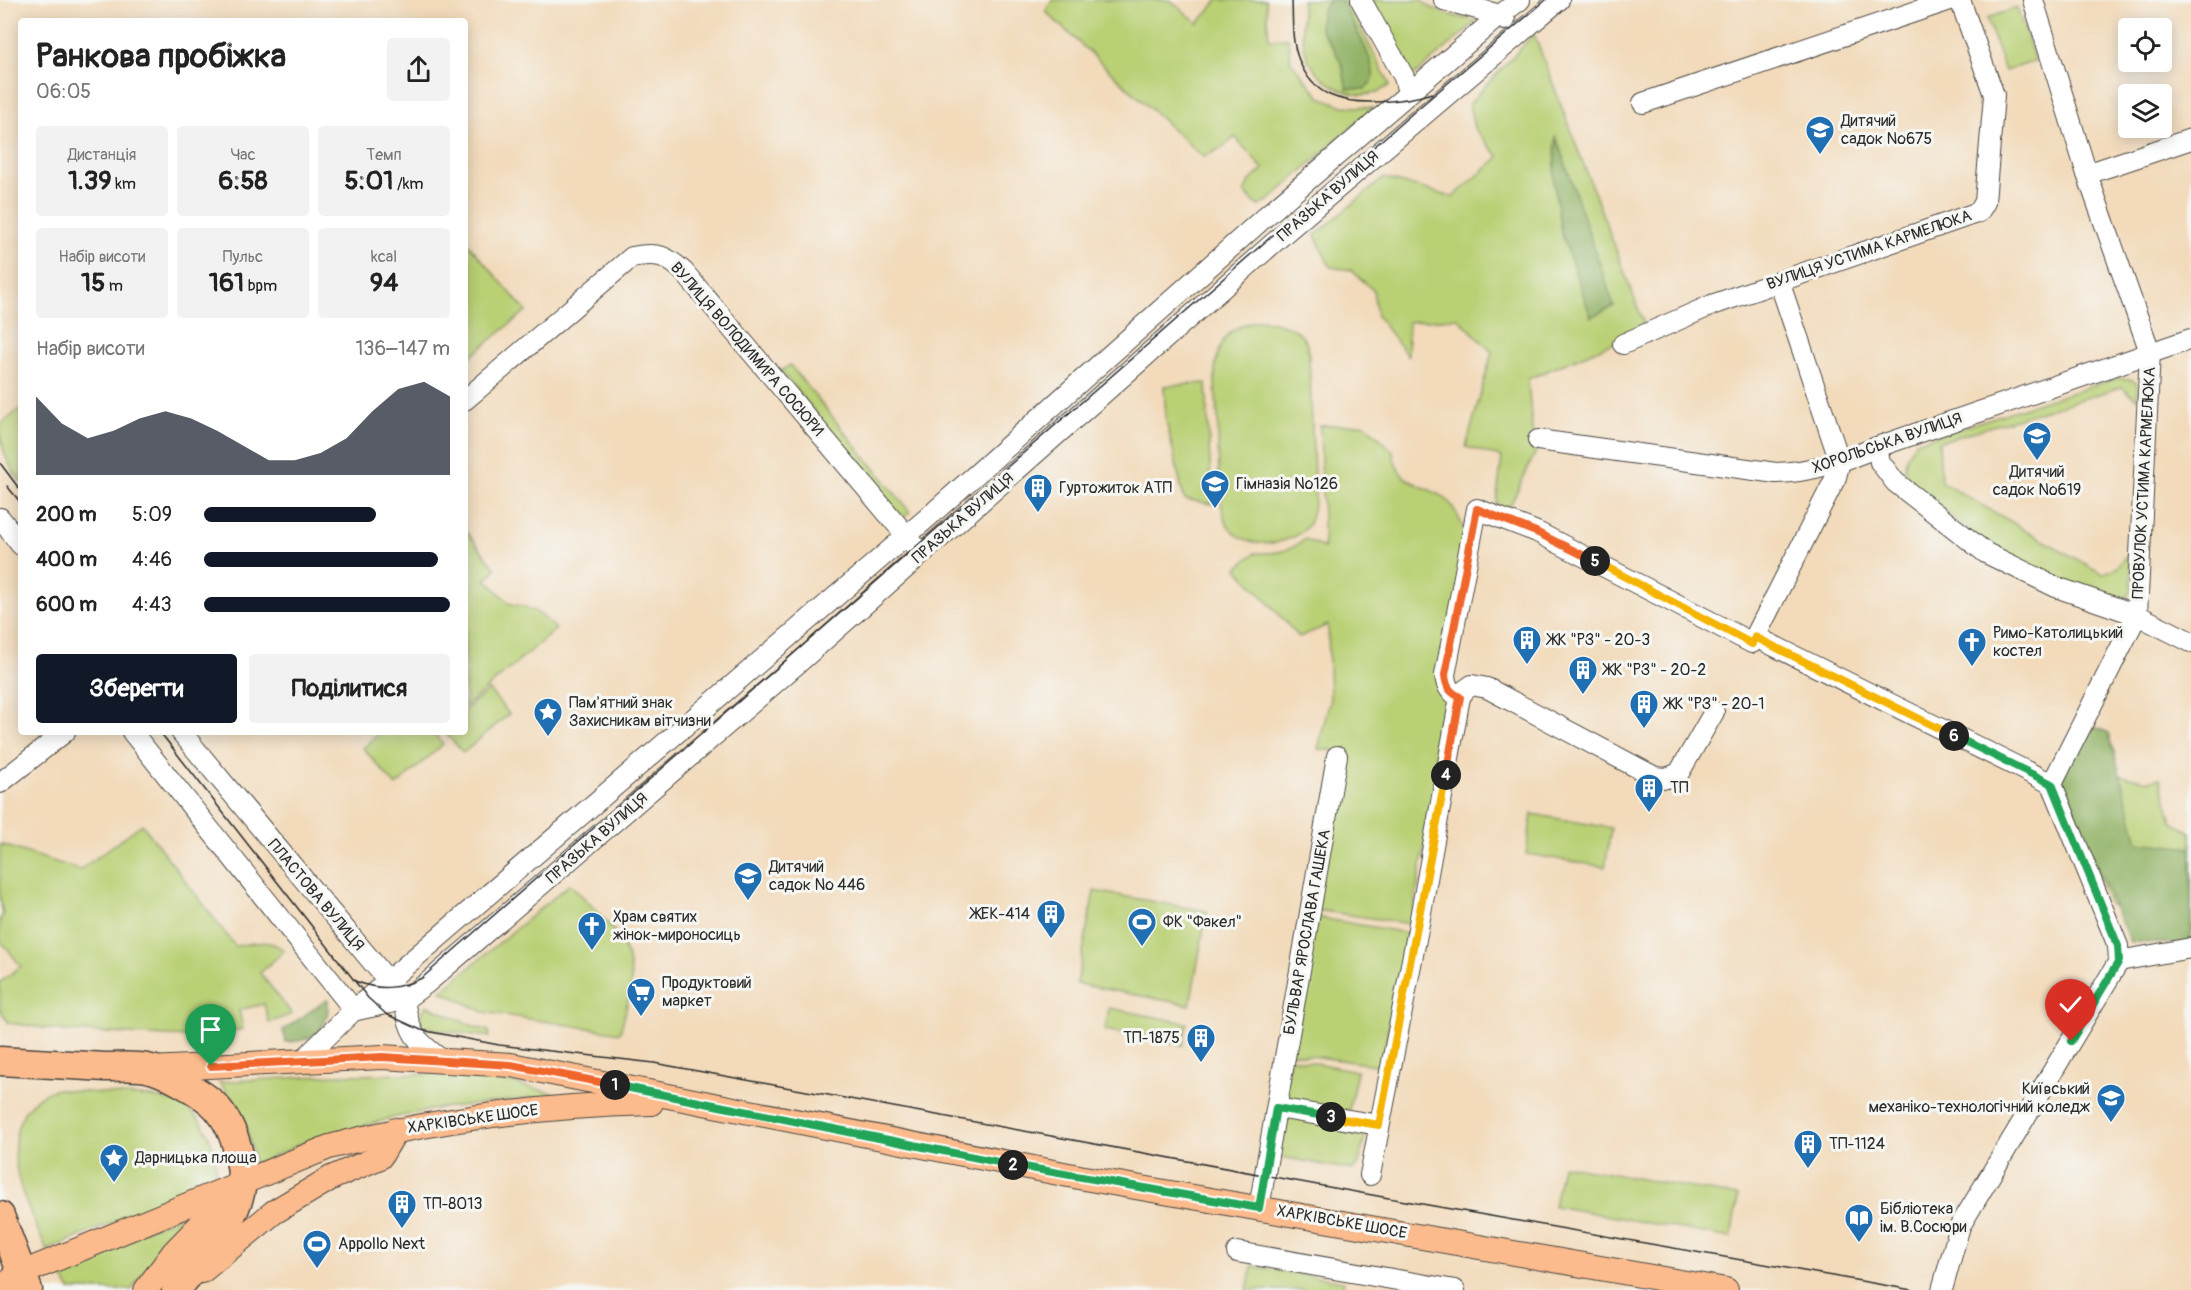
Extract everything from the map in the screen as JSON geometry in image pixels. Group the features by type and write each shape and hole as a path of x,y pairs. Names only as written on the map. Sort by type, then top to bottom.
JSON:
{"highway":[{"path":"8,1065 151,1069 212,1103 227,1123 240,1158 243,1181 238,1201 220,1231 176,1290"},
{"path":"0,1216 22,1285"}],"main road":[{"name":"ХАРКІВСЬКЕ ШОСЕ","path":"302,1061 382,1057 511,1065 1084,1178 1726,1290"},
{"path":"151,1069 302,1061"},
{"name":"ХАРКІВСЬКЕ ШОСЕ","path":"22,1285 243,1181 328,1147 434,1123 567,1107 658,1102 710,1105"},
{"path":"182,1290 213,1260 274,1212 331,1178 380,1157 396,1130"},
{"path":"146,1290 174,1252 243,1181"}],"street":[{"path":"1361,0 1404,77 1408,93"},
{"path":"1444,0 1500,15 1517,34"},
{"name":"ПРАЗЬКА ВУЛИЦЯ","path":"302,1061 354,1010 905,536 1266,216 1520,0"},
{"name":"ПРАЗЬКА ВУЛИЦЯ","path":"354,1010 404,1000 423,987 922,554 1285,234 1559,0"},
{"name":"ВУЛИЦЯ УСТИМА КАРМЕЛЮКА","path":"1623,344 1712,305 1978,212 1985,202 1994,95 1960,0"},
{"name":"ПРОВУЛОК УСТИМА КАРМЕЛЮКА","path":"2033,0 2087,174 2150,352 2137,615 2052,784"},
{"path":"1642,103 1940,2"},
{"path":"2087,174 2191,139"},
{"path":"1266,216 1285,234"},
{"name":"ВУЛИЦЯ ВОЛОДИМИРА СОСЮРИ","path":"468,397 632,257 647,254 670,259 684,272 922,554"},
{"path":"1754,640 1836,477 1840,462 1779,281"},
{"name":"ХОРОЛЬСЬКА ВУЛИЦЯ","path":"1538,440 1776,473 1798,472 1840,462 1877,447 2191,339"},
{"path":"1877,447 1880,462 1895,482 1986,553 2056,587 2137,615 2191,642"},
{"path":"1460,697 1451,693 1446,684 1445,675 1477,509 1536,532 2052,784 2118,946 2119,961 1960,1226 1942,1290"},
{"path":"0,518 18,541"},
{"path":"1370,1175 1460,697 1465,690 1472,686 1487,688 1655,777 1667,778 1679,773 1714,712"},
{"path":"0,783 61,735"},
{"path":"134,735 354,1010"},
{"name":"ПЛАСТОВА ВУЛИЦЯ","path":"183,735 404,1000 409,1026 414,1035 442,1060"},
{"name":"БУЛЬВАР ЯРОСЛАВА ГАШЕКА","path":"1259,1208 1337,756"},
{"path":"2119,961 2191,948"},
{"path":"1276,1108 1379,1125"},
{"path":"1237,1252 1351,1281 1455,1290"}],"green space":[{"path":"1052,0 1170,0 1198,23 1218,0 1266,0 1269,39 1288,38 1291,62 1320,97 1343,106 1373,108 1268,201 1258,206 1244,192 1250,181 1263,169 1235,137 1222,148 1203,157 1046,12"},
{"path":"1302,0 1346,0 1390,85 1379,91 1358,94 1338,88 1321,77 1309,61 1304,47"},
{"path":"1329,0 1341,0 1366,50 1373,70 1373,78 1365,89 1347,89 1342,65 1320,29 1321,13"},
{"path":"1371,0 1420,0 1449,15 1477,21 1415,75 1412,75"},
{"path":"2017,8 2035,61 2005,71 1987,18"},
{"path":"1534,34 1646,329 1528,379 1533,439 1539,445 1508,510 1496,504 1502,457 1466,447 1492,352 1458,318 1408,322 1408,356 1377,316 1373,290 1351,270 1330,267 1315,235 1384,178 1453,197 1499,157 1474,128 1469,104"},
{"path":"1556,136 1614,306 1591,317 1561,232 1554,182"},
{"path":"468,243 526,311 468,359"},
{"path":"1261,320 1279,323 1296,331 1305,340 1309,354 1315,499 1311,519 1305,529 1297,535 1275,543 1253,542 1234,532 1227,524 1221,502 1218,458 1215,366 1219,352 1227,335 1232,331 1242,325"},
{"path":"790,365 910,512 902,518 781,371"},
{"path":"2117,378 2130,379 2137,383 2137,399 2122,387 1939,442 1941,482 2103,574 2117,567 2129,553 2132,589 2127,597 2120,598 2077,588 1996,551 1907,482 1906,460 1916,442"},
{"path":"1206,383 1212,504 1184,499 1166,420 1164,386"},
{"path":"18,410 18,478 6,456 1,441 0,425"},
{"path":"1365,424 1393,451 1395,463 1405,478 1447,500 1457,513 1464,529 1450,700 1411,924 1317,910 1335,751 1318,749 1330,698 1328,625 1299,637 1237,568 1255,553 1282,551 1294,547 1305,539 1324,548 1320,426"},
{"path":"468,534 496,569 486,579 510,604 535,612 556,629 468,704"},
{"path":"489,690 509,714 463,753 448,735 468,735 468,708"},
{"path":"2095,727 2109,733 2138,842 2191,848 2191,943 2130,942 2060,782 2078,744"},
{"path":"378,735 436,735 443,744 396,786 363,748"},
{"path":"2068,765 2149,781 2160,778 2172,822 2191,832 2191,942 2183,944 2109,904 2073,809"},
{"path":"1532,814 1611,828 1605,867 1526,854"},
{"path":"142,824 235,946 267,943 284,951 260,973 292,1014 269,1023 264,1004 239,1010 243,1029 189,1037 66,1031 9,1023 0,1010 0,982 21,966 0,940 0,918 3,915 0,899 0,844 80,870"},
{"path":"570,884 601,915 619,938 630,964 631,979 628,1000 620,1033 484,1012 441,991"},
{"name":"ФК \"Факел\"","path":"1094,891 1207,911 1190,1005 1077,984"},
{"path":"1315,917 1407,933 1381,1066 1291,1053"},
{"path":"328,999 326,1018 319,1031 305,1039 286,1042 283,1030"},
{"path":"426,1005 489,1031 489,1037 420,1025"},
{"path":"1109,1008 1187,1023 1183,1045 1105,1030"},
{"path":"1290,1058 1357,1071 1348,1115 1290,1104 1284,1096"},
{"path":"434,1074 507,1082 561,1095 440,1108 392,1118 305,1142 255,1165 250,1141 239,1111 219,1082 335,1075"},
{"name":"Дарницька площа","path":"57,1089 151,1097 180,1105 200,1120 206,1131 214,1154 216,1180 47,1250 19,1182 15,1146 17,1129 27,1108 42,1095"},
{"path":"1289,1112 1366,1131 1359,1164 1352,1170 1281,1157 1273,1152 1279,1121"},
{"path":"1562,1165 1738,1196 1731,1238 1554,1206"},
{"path":"199,1208 163,1246 131,1290 70,1290 56,1268"},
{"path":"1252,1266 1344,1281 1342,1290 1247,1290"}],"tram line":[{"path":"1292,0 1296,53 1305,72 1321,90 1341,99 1364,102 1398,100 1432,93"},
{"path":"355,981 372,986 389,987 405,985 422,978 1415,111 1546,0"},
{"path":"0,463 18,487"},
{"path":"7,486 18,499"},
{"path":"162,735 368,998 386,1014 421,1030 499,1045 654,1063 1394,1199 1912,1290"}],"place":[{"name":"Дитячий садок №675","path":"1820,156"},
{"name":"Дитячий садок №619","path":"2037,462"},
{"name":"Гімназія №126","path":"1215,510"},
{"name":"Гуртожиток АТП","path":"1038,514"},
{"name":"ЖК \"РЗ\" - 20-3","path":"1527,666"},
{"name":"Римо-Католицький костел","path":"1972,668"},
{"name":"ЖК \"РЗ\" - 20-2","path":"1583,696"},
{"name":"ЖК \"РЗ\" - 20-1","path":"1644,730"},
{"name":"Пам'ятний знак Захисникам вітчизни","path":"548,738"},
{"name":"ТП","path":"1649,814"},
{"name":"Дитячий садок № 446","path":"748,902"},
{"name":"ЖЕК-414","path":"1051,940"},
{"name":"ФК \"Факел\"","path":"1142,948"},
{"name":"Храм святих жінок-мироносиць","path":"592,952"},
{"name":"Продуктовий маркет","path":"641,1018"},
{"name":"ТП-1875","path":"1201,1064"},
{"name":"Київський механіко-технологічний коледж","path":"2111,1124"},
{"name":"ТП-1124","path":"1808,1170"},
{"name":"Дарницька площа","path":"114,1184"},
{"name":"ТП-8013","path":"402,1230"},
{"name":"Бібліотека ім. В.Сосюри","path":"1859,1244"},
{"name":"Appollo Next","path":"317,1270"}],"route":[{"path":"211,1066 382,1057 511,1065 1084,1178 1259,1208 1276,1108 1379,1125 1460,697 1451,693 1446,684 1445,675 1465,560 1477,509 1536,532 1752,644 1755,637 2052,784 2118,946 2119,961 2071,1041"}]}
